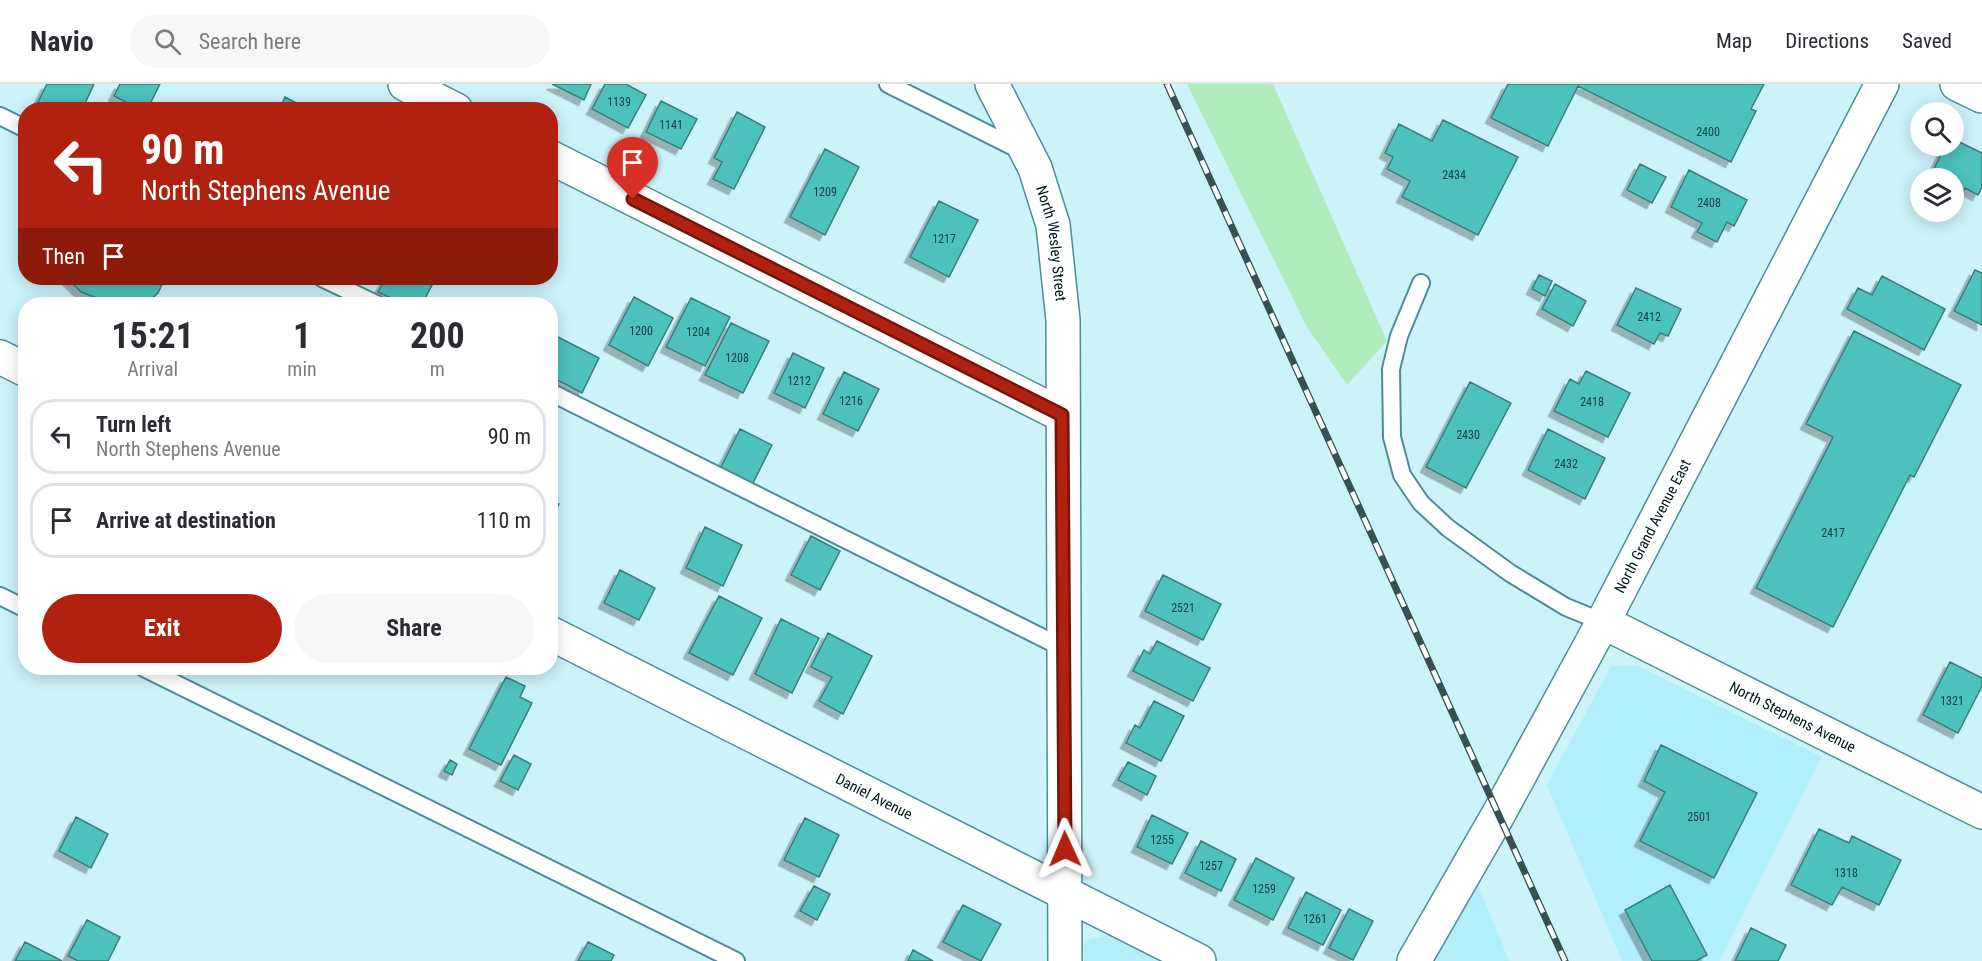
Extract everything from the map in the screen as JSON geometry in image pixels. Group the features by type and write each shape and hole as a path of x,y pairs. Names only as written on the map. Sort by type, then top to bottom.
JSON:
{"street":[{"path":"405,84 440,102"},
{"name":"North Wesley Street","path":"992,84 1035,168 1053,225 1063,320 1065,961"},
{"name":"North Grand Avenue East","path":"1414,961 1498,815 1603,622 1882,84"},
{"path":"1957,84 1982,96"},
{"path":"558,161 1062,415"},
{"path":"0,357 18,366"},
{"name":"North Stephens Avenue","path":"1603,622 1982,812"},
{"name":"Daniel Avenue","path":"558,637 1198,961"}],"lane":[{"path":"888,84 1028,154"},
{"path":"0,116 18,125"},
{"path":"1421,284 1399,336 1391,369 1392,437 1402,475 1421,503 1448,528 1510,573 1566,607 1603,622"},
{"path":"337,285 361,297"},
{"path":"558,396 1063,648"},
{"path":"0,596 18,605"},
{"path":"158,675 736,961"}],"shaded area":[{"path":"1611,666 1638,666 1822,757 1720,961 1622,961 1547,785"},
{"path":"1477,882 1509,961 1433,961"},
{"path":"1107,935 1159,961 1084,961 1084,941"}],"green space":[{"path":"1187,84 1273,84 1387,341 1347,385 1307,327"}],"building":[{"path":"47,84 94,84 86,102 38,102"},
{"path":"120,84 160,84 151,102 126,102 114,96"},
{"path":"552,84 591,84 584,100"},
{"path":"605,84 626,84 646,95 628,128 592,109"},
{"path":"1508,84 1764,84 1751,109 1756,111 1731,162 1578,86 1548,146 1491,118"},
{"path":"285,97 294,102 283,102"},
{"path":"661,101 697,119 681,149 646,132"},
{"path":"737,112 765,127 734,189 713,179 722,162 714,158"},
{"path":"1443,120 1518,157 1478,235 1402,197 1410,181 1387,169 1393,157 1385,153 1399,124 1432,141"},
{"path":"1964,144 1982,153 1982,187 1978,195 1965,188 1964,190 1964,168 1934,168 1940,156 1964,156"},
{"path":"825,149 859,167 825,235 790,217"},
{"path":"1640,164 1666,177 1652,203 1627,190"},
{"path":"1689,170 1747,200 1734,226 1727,222 1717,242 1697,232 1702,223 1671,207"},
{"path":"939,201 978,220 949,277 910,257"},
{"path":"1975,270 1982,273 1982,325 1954,311"},
{"path":"1539,275 1552,281 1545,296 1532,289"},
{"path":"1882,276 1945,309 1924,350 1847,309 1858,288 1872,295"},
{"path":"1555,284 1586,301 1573,326 1542,309"},
{"path":"74,285 162,285 153,297 94,297 81,292"},
{"path":"382,285 432,285 426,297 388,297 378,292"},
{"path":"1636,288 1681,309 1668,336 1660,333 1654,344 1617,325"},
{"path":"634,297 673,318 648,366 609,345"},
{"path":"691,298 730,317 705,366 666,347"},
{"path":"731,323 769,341 743,393 705,375"},
{"path":"1854,331 1961,385 1914,477 1910,475 1833,627 1756,588 1833,437 1806,424"},
{"path":"558,337 599,358 582,393 558,380"},
{"path":"793,353 824,368 805,408 774,393"},
{"path":"1586,371 1630,393 1608,437 1554,411 1570,379 1579,384"},
{"path":"844,372 879,389 858,431 823,414"},
{"path":"1470,382 1511,403 1466,488 1426,467"},
{"path":"740,429 772,445 752,485 720,469"},
{"path":"1548,429 1605,458 1585,499 1528,470"},
{"path":"705,527 742,545 723,586 686,568"},
{"path":"811,536 840,551 820,590 791,575"},
{"path":"620,570 655,588 639,620 604,603"},
{"path":"1163,575 1221,604 1203,640 1145,611"},
{"path":"719,596 762,618 733,675 689,653"},
{"path":"781,619 819,638 792,693 755,674"},
{"path":"828,633 872,656 843,714 819,701 832,677 811,667"},
{"path":"1157,641 1210,668 1193,701 1133,671 1144,650 1150,654"},
{"path":"1950,662 1982,678 1982,686 1958,733 1923,715"},
{"path":"506,677 525,686 520,697 532,703 501,765 469,749"},
{"path":"1154,701 1184,716 1161,761 1126,743 1135,725 1140,728"},
{"path":"1661,745 1757,793 1714,878 1640,841 1665,792 1644,781"},
{"path":"514,755 531,764 518,790 500,781"},
{"path":"450,760 457,764 452,775 444,771"},
{"path":"1128,762 1156,776 1147,795 1118,780"},
{"path":"1152,815 1188,833 1172,864 1137,847"},
{"path":"76,817 108,834 91,868 59,851"},
{"path":"805,818 839,835 819,877 784,860"},
{"path":"1819,829 1849,843 1852,836 1901,860 1879,905 1842,887 1832,905 1791,885"},
{"path":"1201,841 1236,859 1221,891 1185,873"},
{"path":"1256,858 1294,878 1273,920 1234,900"},
{"path":"1670,885 1707,955 1696,961 1652,961 1625,910"},
{"path":"814,886 830,894 817,920 800,911"},
{"path":"1306,892 1341,910 1323,945 1288,928"},
{"path":"963,905 1001,924 981,961 943,942"},
{"path":"1349,909 1373,921 1353,960 1329,948"},
{"path":"87,920 120,937 108,961 78,961 68,956"},
{"path":"1751,928 1786,945 1778,961 1735,961"},
{"path":"25,942 62,961 15,961"},
{"path":"588,942 614,955 611,961 578,961"},
{"path":"913,950 933,961 908,961"}],"railway":[{"path":"1167,84 1565,961"}],"route":[{"path":"633,199 1062,415 1065,849"}]}
